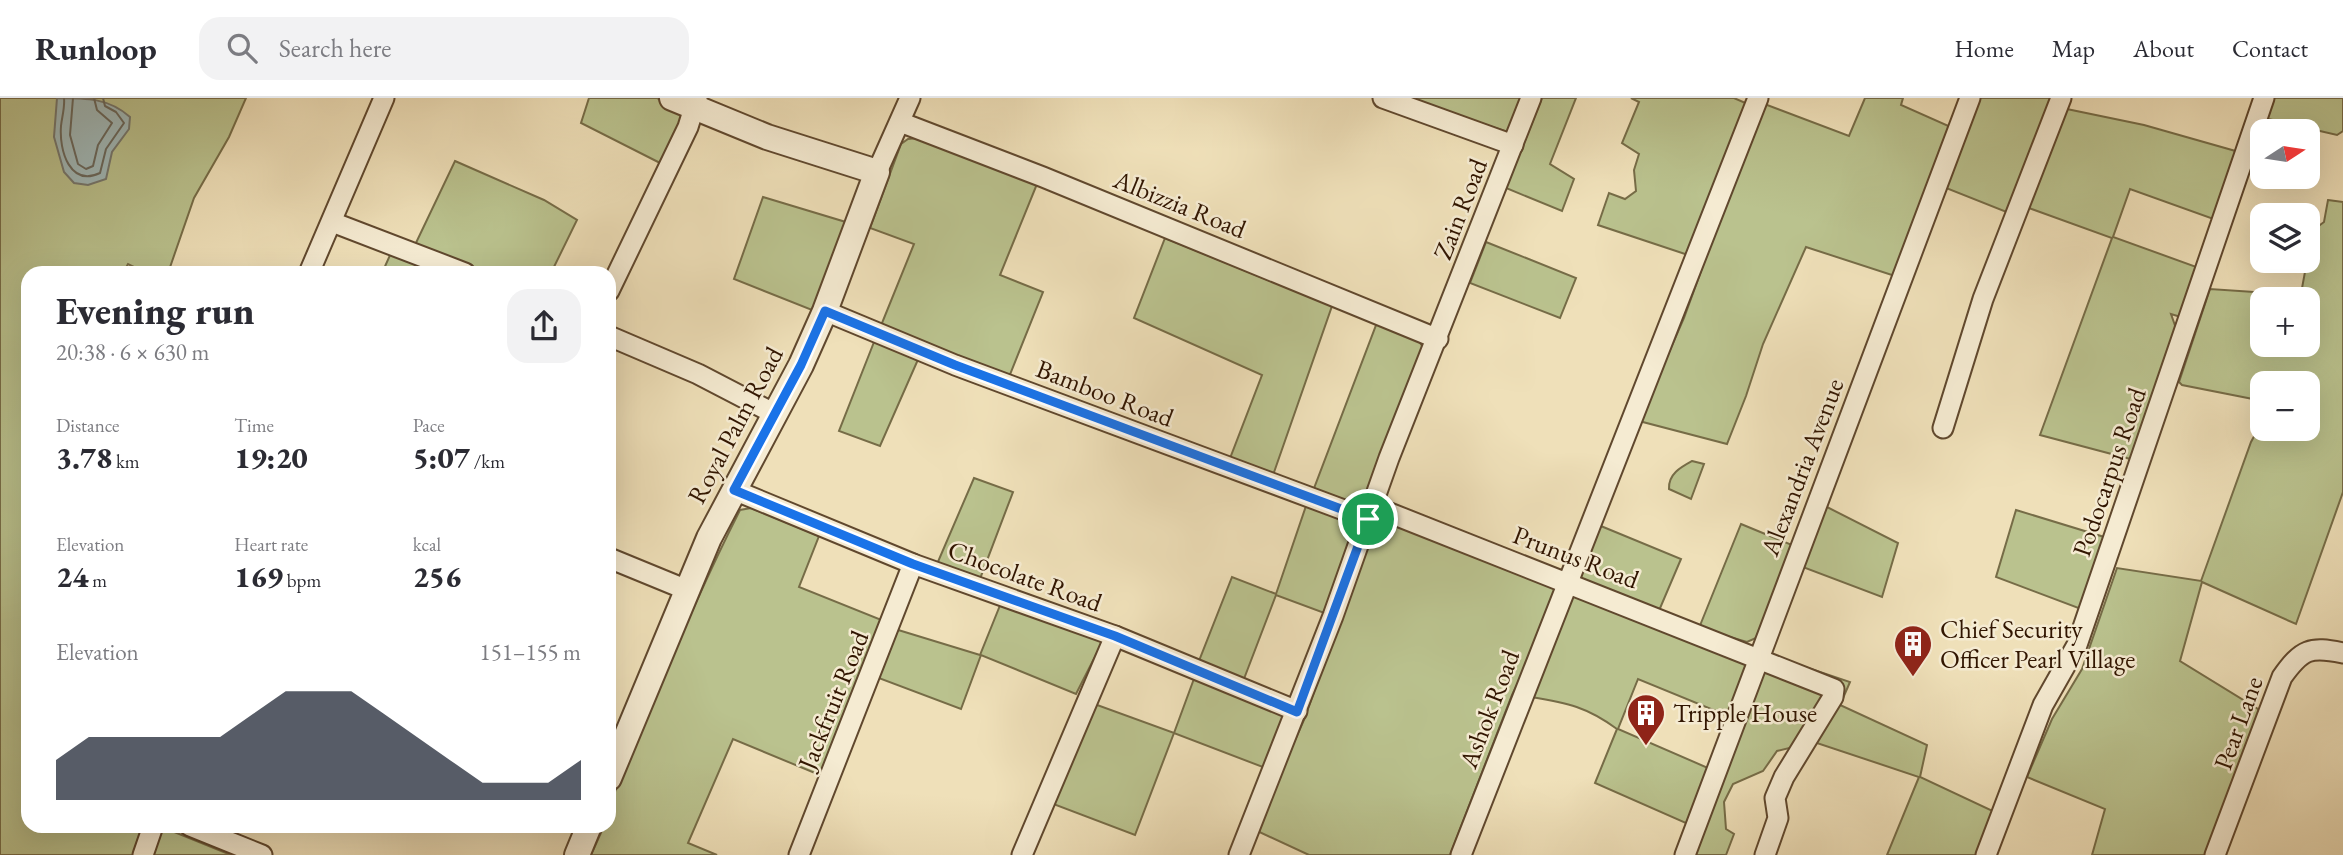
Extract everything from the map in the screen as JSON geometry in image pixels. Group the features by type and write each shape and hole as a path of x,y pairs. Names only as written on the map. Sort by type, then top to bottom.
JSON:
{"street":[{"path":"312,266 384,98"},
{"name":"Royal Palm Road","path":"616,761 687,590 734,490 775,414 825,311 877,172 910,98"},
{"path":"1383,98 1513,145"},
{"name":"Zain Road","path":"1239,855 1297,712 1370,513 1531,98"},
{"name":"Ashok Road","path":"1461,855 1758,98"},
{"name":"Alexandria Avenue","path":"1685,855 1970,98"},
{"path":"1943,428 1983,299 2061,98"},
{"name":"Podocarpus Road","path":"1986,855 2043,705 2077,645 2264,98"},
{"path":"616,276 688,127 688,102 841,162 877,172"},
{"name":"Albizzia Road","path":"900,122 1044,177 1438,339"},
{"path":"332,222 447,266"},
{"name":"Bamboo Road","path":"825,311 955,365 1370,513"},
{"path":"616,339 698,374 775,414"},
{"name":"Chocolate Road","path":"734,490 913,564 1115,636 1297,712"},
{"name":"Prunus Road","path":"1370,513 1567,582 1760,657 1834,689 1833,697 1797,753 1777,793 1778,818 1765,855"},
{"path":"616,561 687,590"},
{"name":"Jackfruit Road","path":"799,855 913,564"},
{"path":"1022,855 1115,636"},
{"name":"Pear Lane","path":"2215,855 2283,677 2307,651 2322,648 2343,653"},
{"path":"143,855 151,833"},
{"path":"207,833 262,855"},
{"path":"577,855 586,833"}],"green space":[{"path":"0,98 246,98 229,137 194,198 170,266 21,266 21,833 145,833 137,855 0,855"},
{"path":"589,98 657,98 684,115 666,166 581,123"},
{"path":"1403,98 1524,98 1508,132"},
{"path":"1542,98 1576,98 1550,164 1574,179 1562,211 1506,188"},
{"path":"1631,98 1734,98 1750,105 1691,256 1598,225 1609,193 1625,199 1636,191 1634,170 1639,154 1622,143 1639,102"},
{"path":"1865,98 1903,98 1901,105 1953,128 1898,277 1806,247 1763,344 1727,444 1639,421 1684,318 1762,103 1849,136"},
{"path":"1978,98 2057,98 2014,215 1946,188"},
{"path":"2270,98 2343,98 2343,131 2337,135 2320,131 2320,119 2264,118"},
{"path":"2062,108 2144,125 2239,152 2219,221 2130,189 2113,237 2202,269 2184,318 2171,314 2178,334 2138,461 2040,435 2112,238 2026,207"},
{"path":"918,138 1037,184 1000,275 1043,292 1009,377 880,328 914,244 870,228 901,144 908,139"},
{"path":"455,161 544,200 577,220 554,266 461,266 414,247"},
{"path":"763,197 849,223 817,312 734,279"},
{"path":"2328,200 2343,202 2343,492 2296,624 2202,582 2180,661 2266,714 2206,855 2092,855 2105,809 2027,777 2052,719 2082,669 2117,568 2201,581 2252,441 2320,441 2320,371 2250,371 2250,398 2182,385 2179,382 2210,289 2250,292 2250,357 2320,357 2320,287 2302,287 2305,273 2320,273 2320,225 2324,222"},
{"path":"1165,238 1332,306 1272,478 1229,461 1262,375 1134,318"},
{"path":"1486,242 1576,278 1560,318 1470,283"},
{"path":"391,253 428,266 385,266"},
{"path":"1378,320 1418,340 1425,350 1364,503 1356,508 1313,491"},
{"path":"876,337 920,355 880,446 839,431"},
{"path":"1692,461 1704,464 1691,499 1669,489 1669,484 1673,475"},
{"path":"974,478 1013,492 978,584 937,564"},
{"path":"1307,503 1353,520 1359,531 1327,614 1276,595 1242,684 1197,666 1232,577 1276,594"},
{"path":"1823,505 1898,543 1882,597 1800,566"},
{"path":"751,508 819,536 799,587 884,621 822,776 733,739 688,843 717,855 591,855 601,833 616,833 616,789 621,774 701,590 740,510"},
{"path":"1380,509 1569,579 1512,695 1450,855 1309,855 1255,830 1304,720"},
{"path":"2016,510 2114,540 2089,612 1996,577"},
{"path":"1596,524 1681,559 1658,613 1576,584"},
{"path":"1741,524 1792,545 1756,638 1747,642 1699,628"},
{"path":"1568,592 1748,663 1728,716 1638,679 1618,729 1708,768 1688,824 1595,783 1617,729 1577,707 1531,697"},
{"path":"1005,593 1106,635 1076,694 981,655 961,709 876,677 895,629 980,655"},
{"path":"1767,654 1850,682 1840,705 1927,745 1920,777 1997,813 1984,855 1887,855 1919,777 1814,742 1777,751 1763,771 1733,784 1724,802 1726,829 1734,834 1726,855 1692,855"},
{"path":"1195,676 1280,710 1285,717 1268,769 1174,733"},
{"path":"1089,702 1174,733 1135,835 1048,802"},
{"path":"160,833 177,833 231,855 152,855"}],"water":[{"path":"57,98 87,99 105,103 130,117 129,129 112,152 106,179 88,185 74,183 64,172 54,137"}],"place":[{"name":"Chief Security Officer Pearl Village","path":"1913,678"},
{"name":"Tripple House","path":"1646,747"}],"route":[{"path":"825,311 955,365 1368,519 1297,712 1115,636 913,564 734,490 801,365 825,311"}]}
